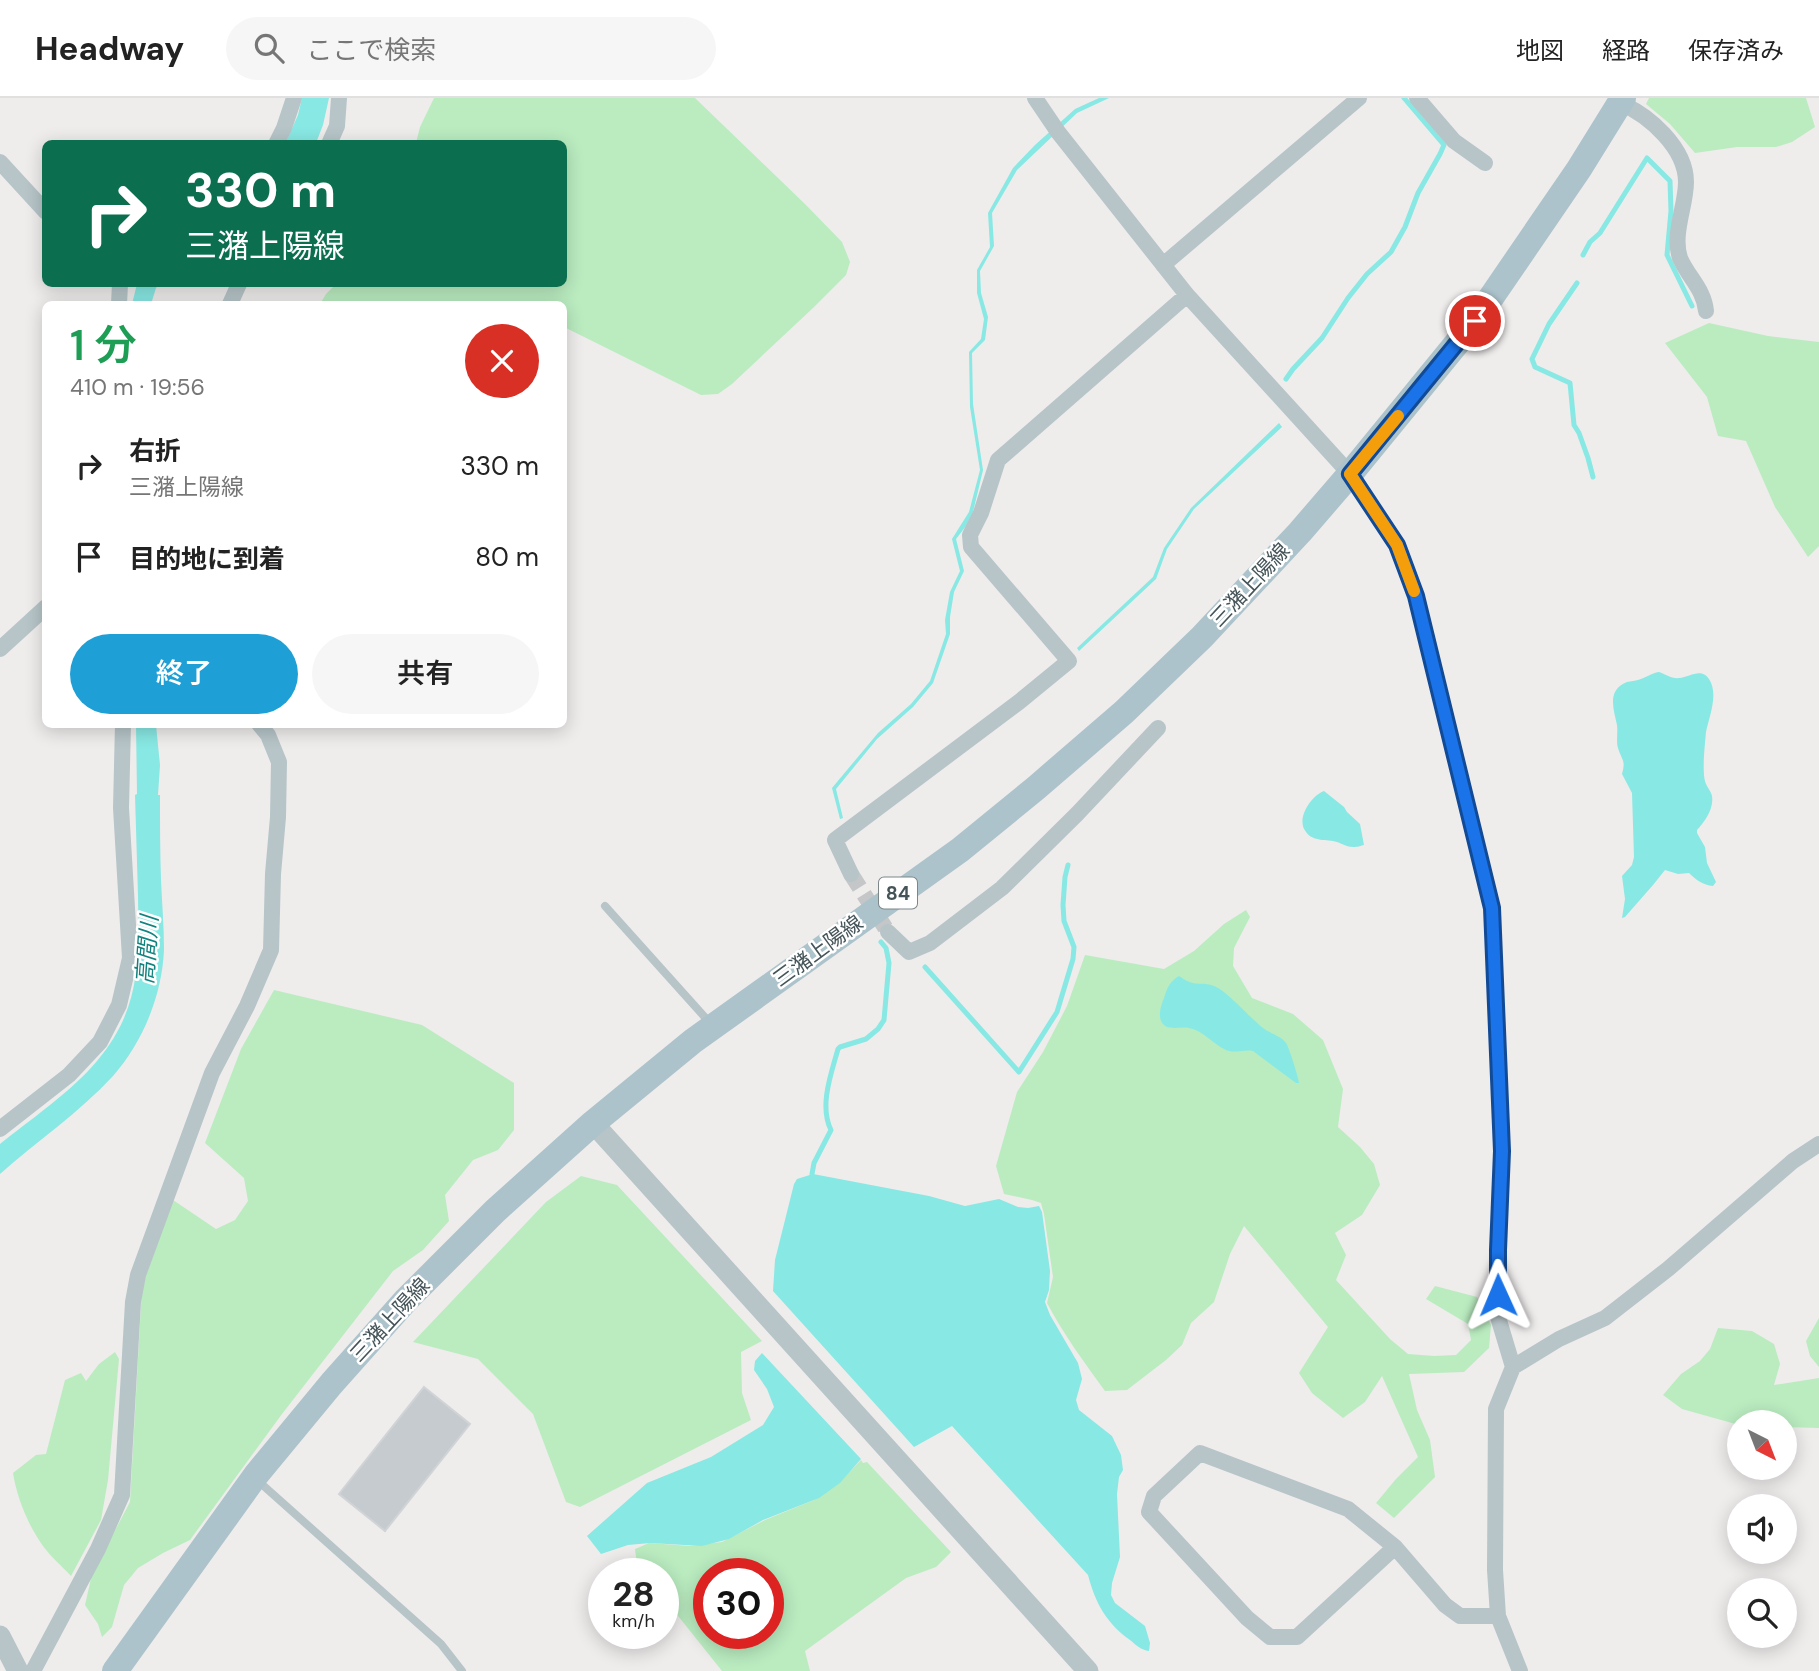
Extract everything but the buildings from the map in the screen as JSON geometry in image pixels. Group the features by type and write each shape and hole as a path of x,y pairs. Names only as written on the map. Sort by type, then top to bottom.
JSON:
{"main road":[{"name":"三潴上陽線","path":"115,1671 254,1478 332,1383 406,1300 495,1211 593,1123 692,1041 960,849 1124,712 1202,637 1350,474 1475,321 1579,169 1621,101"}],"street":[{"path":"278,140 294,98"},
{"path":"331,140 337,126 339,98"},
{"path":"1035,98 1056,129 1187,295 1350,474 1397,545 1416,596 1492,908 1502,1151 1498,1317 1513,1367"},
{"path":"1163,265 1359,98"},
{"path":"1418,98 1454,141 1485,163"},
{"path":"1621,101 1656,125 1680,158 1686,181 1678,242 1680,257 1705,299 1706,311"},
{"path":"0,162 42,208"},
{"path":"851,874 835,841 1069,662 971,547 970,535 981,513 998,460 1187,295"},
{"path":"0,649 42,611"},
{"path":"0,1129 69,1075 100,1042 119,1005 130,958 121,807 123,728"},
{"path":"33,1671 98,1549 122,1496 133,1303 138,1275 212,1073 247,1006 271,950 272,874 278,817 279,762 262,728"},
{"path":"888,932 909,952 930,943 1002,888 1158,728"},
{"path":"593,1123 1088,1671"},
{"path":"1520,1671 1499,1616 1495,1570 1496,1409 1513,1367 1559,1339 1605,1318 1668,1269 1793,1161 1819,1144"},
{"path":"1395,1547 1297,1637 1270,1637 1247,1618 1149,1512 1154,1496 1200,1453 1349,1509 1395,1547 1446,1605 1460,1616 1499,1616"},
{"path":"0,1636 18,1671"}],"lane":[{"path":"605,906 713,1026"},
{"path":"254,1478 441,1644 462,1671"}],"green space":[{"path":"434,98 695,98 842,242 850,262 846,275 732,384 718,394 701,395 567,328 567,301 322,301 333,287 567,287 567,140 417,140"},
{"path":"1649,98 1806,98 1815,127 1792,142 1776,147 1737,147 1695,153 1670,124 1646,104"},
{"path":"1709,323 1768,336 1819,342 1819,546 1808,557 1775,507 1746,441 1718,436 1707,397 1665,343"},
{"path":"1246,910 1250,917 1234,948 1233,966 1252,998 1293,1014 1323,1040 1343,1089 1338,1127 1374,1164 1380,1185 1362,1215 1335,1233 1346,1255 1336,1280 1390,1339 1408,1354 1456,1355 1471,1340 1468,1324 1426,1299 1435,1286 1477,1297 1491,1325 1489,1348 1464,1372 1409,1374 1417,1410 1430,1440 1435,1477 1394,1518 1376,1503 1418,1457 1382,1376 1365,1402 1343,1418 1312,1393 1299,1373 1328,1327 1244,1226 1230,1254 1214,1302 1191,1323 1182,1345 1127,1390 1105,1391 1047,1303 1053,1277 1041,1203 1004,1194 996,1166 1017,1092 1043,1052 1067,1006 1085,955 1164,969 1194,951 1224,924"},
{"path":"274,990 422,1025 514,1083 514,1130 498,1150 473,1160 445,1195 449,1221 423,1250 393,1271 282,1414 190,1540 138,1568 124,1585 112,1627 102,1637 98,1624 85,1605 92,1574 130,1502 142,1287 173,1200 216,1229 235,1220 248,1201 244,1178 205,1143 241,1049"},
{"path":"581,1176 617,1185 762,1341 741,1352 742,1393 751,1420 580,1507 566,1502 533,1414 478,1359 413,1342 546,1202"},
{"path":"1819,1318 1819,1367 1810,1356 1806,1341"},
{"path":"1718,1328 1752,1331 1774,1344 1780,1364 1774,1385 1819,1378 1819,1428 1797,1427 1797,1410 1727,1410 1727,1422 1682,1409 1663,1395 1681,1374 1700,1361 1710,1349"},
{"path":"115,1352 119,1359 108,1480 101,1520 71,1576 46,1550 33,1529 20,1502 13,1473 36,1455 46,1454 65,1380 81,1373 86,1381 99,1364"},
{"path":"861,1460 863,1463 867,1462 951,1552 936,1567 906,1578 805,1651 810,1671 722,1671 704,1649 784,1649 784,1558 693,1558 693,1635 679,1617 679,1558 636,1558 635,1549 649,1543 690,1546 722,1542 765,1520 814,1500 838,1484"}],"water":[{"path":"302,98 329,98 317,140 287,140"},
{"path":"1099,98 1109,98 1077,113 1017,170 992,213 994,246 980,271 981,293 988,317 985,340 972,353 973,404 983,470 973,512 956,539 964,571 954,592 950,634 933,683 913,707 877,739 836,789 843,818 840,819 832,788 878,733 911,704 930,681 946,634 945,620 950,592 960,571 952,539 969,512 980,470 970,407 969,352 981,339 984,319 977,293 977,270 990,247 988,213 1013,168 1035,145 1075,109"},
{"path":"136,287 157,287 152,301 133,301"},
{"path":"1279,423 1282,427 1194,509 1167,549 1156,579 1079,651 1077,648 1153,577 1164,548 1191,508"},
{"path":"1659,672 1676,678 1702,674 1706,675 1712,685 1713,698 1706,732 1704,770 1712,806 1697,833 1705,847 1707,863 1716,882 1713,886 1700,882 1689,873 1678,874 1665,870 1622,918 1625,899 1622,876 1632,865 1634,857 1632,793 1622,774 1624,763 1617,745 1613,701 1620,686"},
{"name":"高間川","path":"136,728 156,728 160,765 158,795 164,950 155,1001 142,1033 113,1076 0,1174 0,1144 87,1072 111,1042 130,1003 138,941"},
{"path":"1324,791 1360,824 1364,845 1356,847 1316,839 1306,832 1302,821 1306,808"},
{"path":"1179,976 1190,982 1209,984 1219,989 1263,1028 1284,1041 1299,1083 1253,1051 1229,1051 1194,1030 1163,1024 1160,1015 1162,1004 1169,985"},
{"path":"813,1174 929,1196 965,1206 999,1199 1018,1207 1039,1206 1050,1271 1045,1302 1078,1363 1082,1379 1076,1400 1079,1410 1112,1436 1121,1455 1123,1470 1119,1477 1117,1494 1120,1557 1111,1595 1115,1603 1145,1626 1150,1643 1149,1651 1139,1647 1114,1626 1098,1603 1088,1575 952,1426 914,1447 773,1291 775,1260 794,1184 797,1179"},
{"path":"762,1353 861,1459 840,1483 819,1498 763,1520 729,1539 702,1546 650,1543 628,1545 601,1554 587,1536 647,1483 711,1457 763,1425 774,1407 767,1389 754,1370 755,1361"}],"waterway":[{"path":"1286,379 1322,338 1367,274 1391,252 1444,145 1404,98"},
{"path":"1583,255 1647,158 1670,181 1671,211 1667,255 1692,306"},
{"path":"1577,283 1549,324 1532,359 1535,367 1570,383 1574,425 1593,477"},
{"path":"925,967 1019,1072 1057,1012 1073,959 1074,947 1064,921 1063,905 1068,865"},
{"path":"812,1174 814,1163 831,1130 826,1100 838,1049 866,1039 884,1020 889,963 886,948 881,942"}],"tunnel":[{"path":"851,874 888,932"}],"slow traffic":[{"path":"1398,416 1350,474 1397,545 1414,591"}],"route":[{"path":"1475,321 1350,474 1397,545 1416,596 1492,908 1502,1151 1498,1295"}]}
